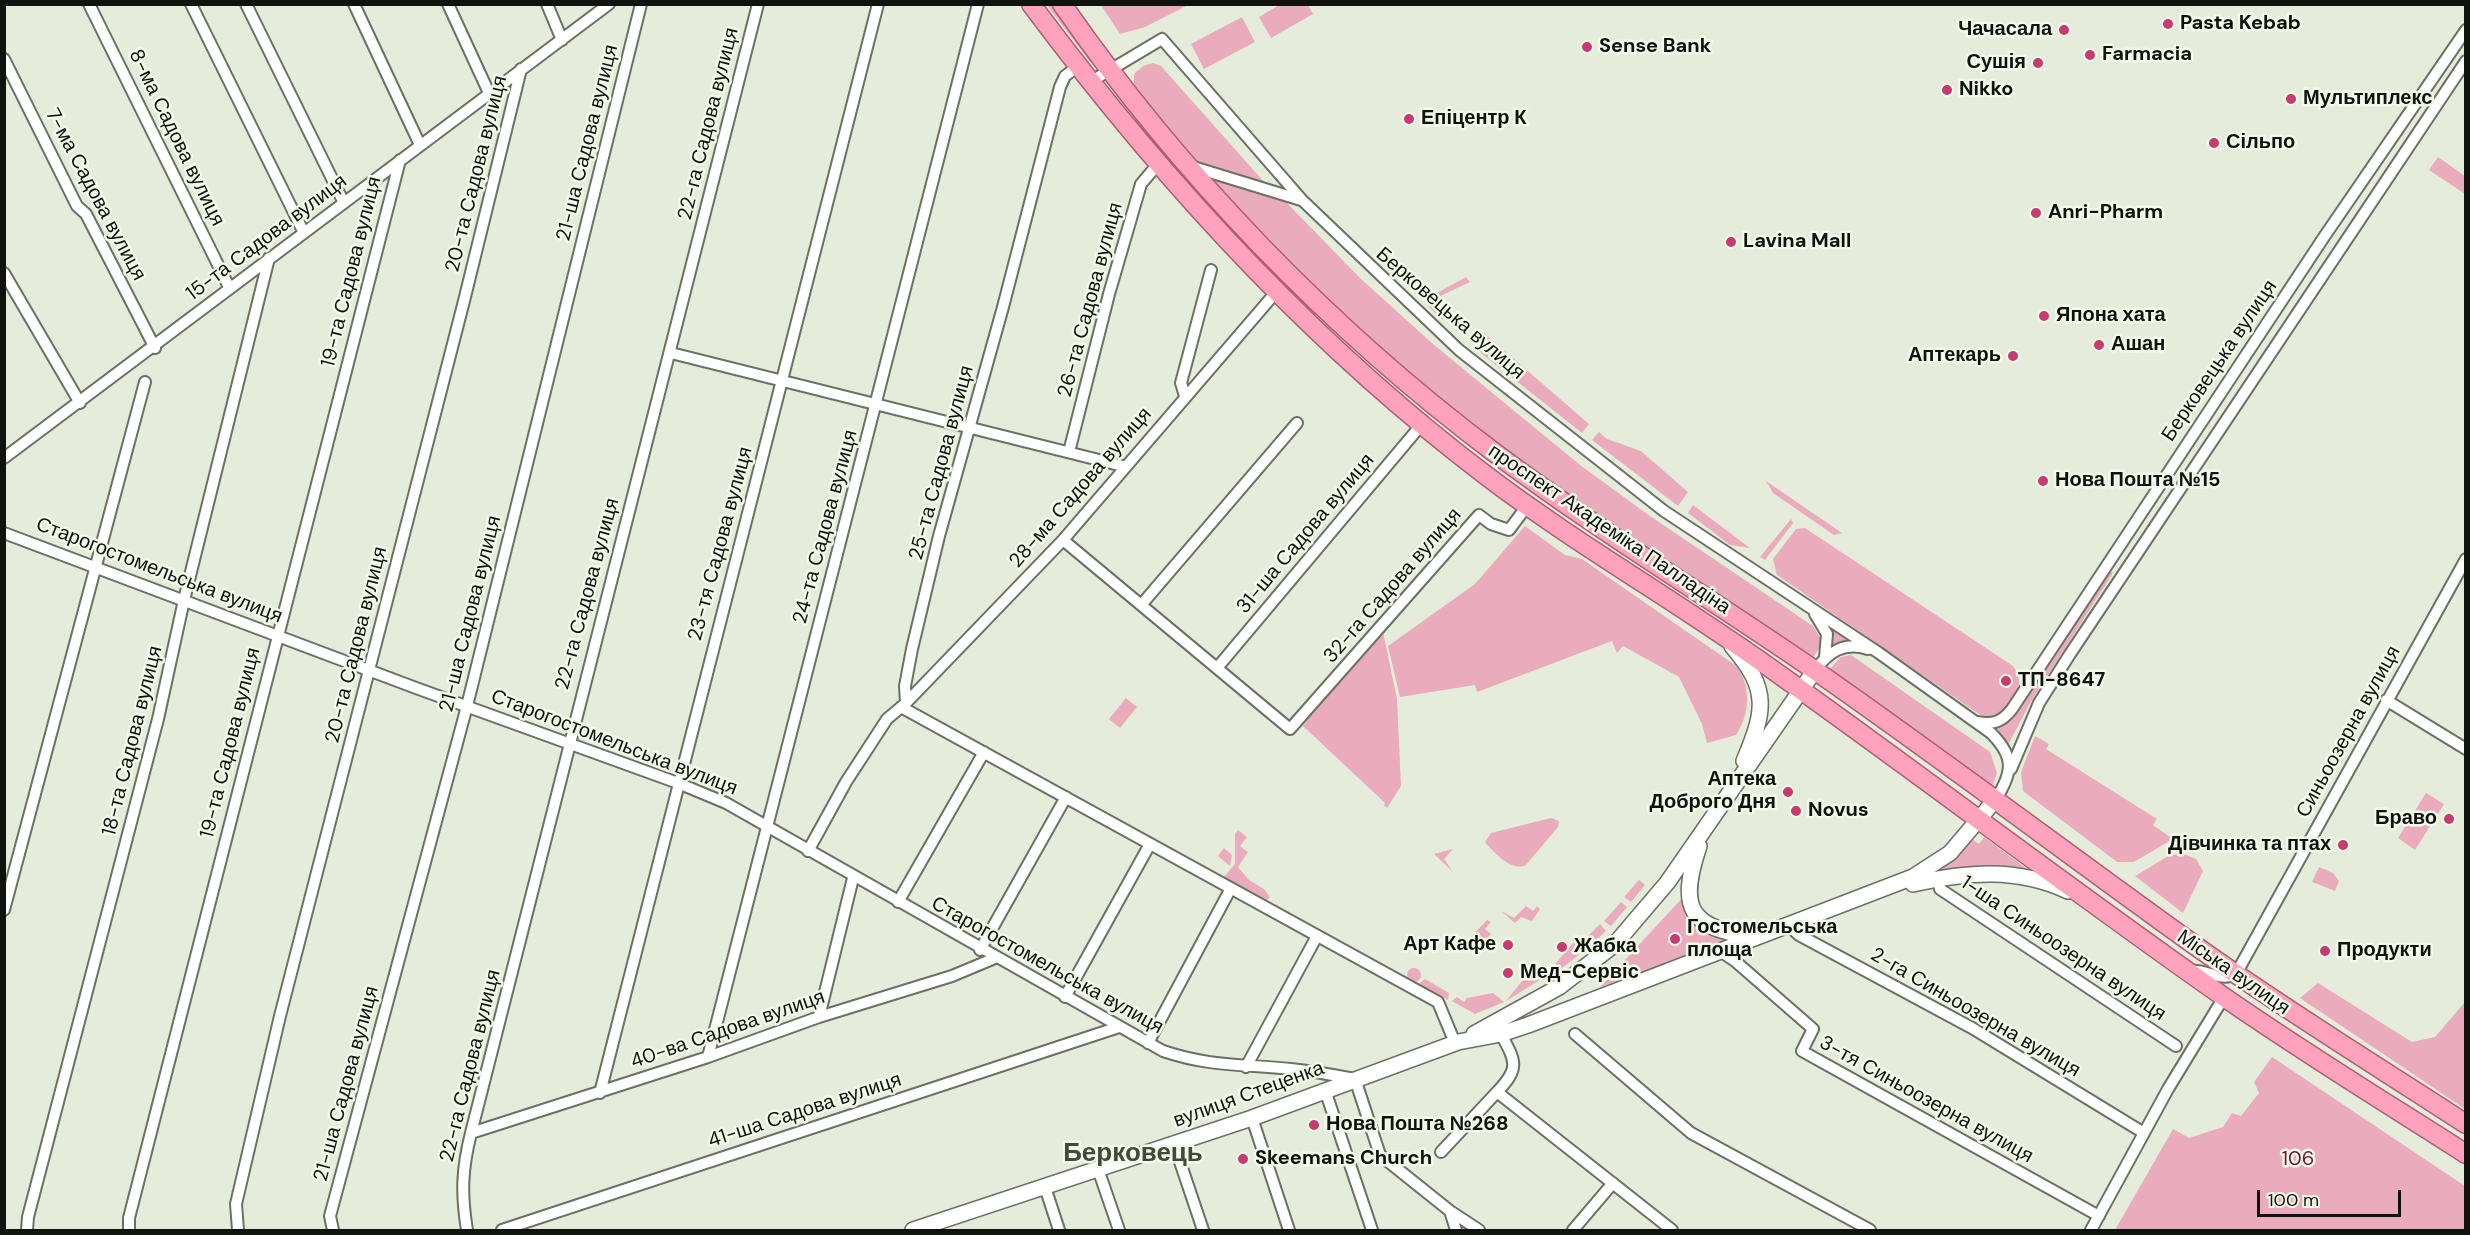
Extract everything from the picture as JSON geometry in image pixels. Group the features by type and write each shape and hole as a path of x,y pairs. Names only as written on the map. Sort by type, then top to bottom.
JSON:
{"highway":[{"name":"проспект Академіка Палладіна","path":"1030,4 1077,67 1158,164 1277,291 1355,367 1422,424 1527,506 1721,633 1801,690"},
{"name":"проспект Академіка Палладіна","path":"1062,4 1108,71 1188,165 1248,232 1369,349 1434,405 1539,485 1820,664"},
{"path":"1820,664 1996,799"},
{"path":"1801,690 1980,820"},
{"name":"Міська вулиця","path":"1996,799 2236,974 2466,1124"},
{"name":"Міська вулиця","path":"1980,820 2224,997 2466,1154"}],"main road":[{"path":"1721,633 1753,672 1758,685 1760,713 1752,741 1732,791"},
{"path":"1820,664 1704,831 1689,874 1689,898 1694,913 1703,924 1714,930 1756,938 1892,886 1928,869 1950,853 1996,799"},
{"name":"вулиця Стеценка","path":"913,1230 1252,1118 1458,1042 1542,998 1615,944 1644,913 1704,831"},
{"path":"1892,886 1974,873 2013,874 2055,884 2096,904"},
{"name":"вулиця Стеценка","path":"1458,1042 1501,1034 1756,938"}],"street":[{"name":"8-ма Садова вулиця","path":"89,4 229,287"},
{"path":"190,4 304,233"},
{"path":"246,4 344,203"},
{"path":"354,4 420,145"},
{"path":"448,4 489,93"},
{"path":"547,4 562,40"},
{"name":"15-та Садова вулиця","path":"4,458 155,348 229,287 609,4"},
{"name":"21-ша Садова вулиця","path":"333,1230 330,1215 467,705 641,4"},
{"name":"22-га Садова вулиця","path":"467,1230 462,1200 462,1170 570,743 574,717 671,353 758,4"},
{"name":"23-тя Садова вулиця","path":"600,1092 878,4"},
{"name":"24-та Садова вулиця","path":"708,1057 878,403 978,4"},
{"name":"Берковецька вулиця","path":"1975,721 1989,724 2000,722 2012,709 2342,211 2466,30"},
{"name":"Берковецька вулиця","path":"1108,71 1162,39 1302,200 1406,302 1468,358 1664,511 1808,605 1975,721 2006,750 2010,772"},
{"name":"7-ма Садова вулиця","path":"4,59 77,206 86,214 155,348"},
{"name":"Берковецька вулиця","path":"1996,799 2007,782 2039,703 2070,654 2466,61"},
{"name":"25-та Садова вулиця","path":"903,705 912,649 939,536 971,426 1060,87 1065,76 1077,67"},
{"name":"20-та Садова вулиця","path":"238,1230 236,1204 280,1016 521,69"},
{"path":"1090,82 1108,71"},
{"name":"19-та Садова вулиця","path":"129,1230 129,1218 400,160"},
{"name":"26-та Садова вулиця","path":"1069,452 1109,294 1141,184 1158,164"},
{"path":"1188,165 1302,200"},
{"name":"18-та Садова вулиця","path":"27,1230 28,1217 158,719 184,600 269,258"},
{"path":"1185,396 1180,383 1211,270"},
{"path":"4,273 80,403"},
{"name":"28-ма Садова вулиця","path":"903,705 1063,540 1123,466 1277,291"},
{"path":"671,353 782,382 971,426 1123,466"},
{"path":"4,910 145,382"},
{"path":"1142,604 1296,423"},
{"name":"31-ша Садова вулиця","path":"1217,668 1422,424"},
{"name":"32-га Садова вулиця","path":"1217,668 1290,729 1479,515 1491,524 1509,530 1527,506"},
{"name":"Старогостомельська вулиця","path":"4,533 678,783 726,803 853,878 1163,1052 1194,1062 1289,1069 1355,1079"},
{"path":"1063,540 1217,668"},
{"name":"Синьоозерна вулиця","path":"2236,974 2466,559"},
{"name":"Берковецька вулиця","path":"1808,605 1825,627 1828,640 1820,664"},
{"name":"Берковецька вулиця","path":"1820,664 1850,645 1879,653"},
{"path":"2386,700 2466,749"},
{"path":"807,851 876,735 887,719 903,705 1438,1002 1458,1042"},
{"path":"898,902 984,752"},
{"path":"980,950 1066,797"},
{"path":"1065,997 1150,844"},
{"path":"819,1017 853,878"},
{"name":"1-ша Синьоозерна вулиця","path":"1938,878 1940,889 2176,1046"},
{"path":"1148,1043 1231,888"},
{"name":"2-га Синьоозерна вулиця","path":"1789,926 1799,935 1972,1028 2144,1133"},
{"path":"1246,1067 1317,936"},
{"name":"3-тя Синьоозерна вулиця","path":"1720,951 1735,961 1813,1029 1802,1052 2099,1215"},
{"name":"40-ва Садова вулиця","path":"471,1133 708,1057 819,1017 952,976 995,958"},
{"path":"2188,971 2204,971 2224,977 2236,974"},
{"path":"2091,1230 2144,1133 2224,997"},
{"name":"41-ша Садова вулиця","path":"502,1230 1119,1027"},
{"path":"1441,1152 1512,1076 1513,1064 1501,1034"},
{"path":"1575,1034 1691,1133 1759,1172 1870,1230"},
{"path":"1355,1079 1380,1155 1449,1211 1479,1230"},
{"path":"1325,1090 1372,1230"},
{"path":"1497,1092 1672,1230"},
{"path":"1252,1118 1289,1230"},
{"path":"1174,1144 1203,1230"},
{"path":"1098,1169 1119,1230"},
{"path":"1573,1230 1613,1183"},
{"path":"1045,1187 1059,1230"},
{"path":"1449,1211 1456,1230"}],"green space":[{"path":"1281,4 1308,5 1313,14 1271,38 1259,17"},
{"path":"1047,5 1053,5 1092,59 1091,63"},
{"path":"1101,5 1188,5 1145,27 1120,34"},
{"path":"1242,17 1255,42 1204,69 1191,44"},
{"path":"1153,63 1161,66 1265,183 1196,161 1134,87 1134,74 1143,66"},
{"path":"2438,157 2465,176 2465,194 2429,170"},
{"path":"1207,176 1286,202 1360,278 1433,344 1580,465 1650,516 1813,626 1821,639 1812,659 1612,525 1466,419 1364,332 1310,281"},
{"path":"1466,277 1470,282 1434,299 1445,319 1442,319 1427,305 1426,299"},
{"path":"1484,333 1589,424 1582,433 1481,353 1477,343"},
{"path":"1599,432 1607,439 1641,451 1688,492 1678,506 1592,440"},
{"path":"1766,481 1842,533 1834,535 1773,493"},
{"path":"1693,505 1750,548 1730,545 1688,513"},
{"path":"1791,519 1793,523 1765,560 1760,557"},
{"path":"1525,526 1565,555 1582,559 1735,665 1744,681 1747,700 1744,718 1736,735 1707,743 1702,724 1679,677 1623,646 1617,653 1612,641 1477,692 1475,685 1400,697 1388,646 1475,584"},
{"path":"1805,528 2013,666 2017,673 2019,686 2002,716 1986,719 1777,575 1773,559 1796,529"},
{"path":"2109,571 2113,573 2030,703 2007,747 2004,737 1996,728 2011,718"},
{"path":"1830,622 1855,639 1840,644 1829,652 1832,632"},
{"path":"1382,627 1397,699 1401,786 1387,808 1385,803 1303,726 1306,719"},
{"path":"1851,655 1990,752 1997,773 1991,790 1829,670 1841,657"},
{"path":"1126,698 1137,707 1120,728 1109,719"},
{"path":"2035,736 2049,744 2046,749 2157,819 2153,825 2173,839 2134,862 2117,862 2023,791 2021,772"},
{"path":"2426,793 2444,804 2415,850 2398,838"},
{"path":"1551,818 1559,821 1558,827 1526,865 1509,864 1485,842 1491,833"},
{"path":"1238,830 1247,837 1240,846 1248,852 1238,867 1249,880 1264,889 1270,897 1267,900 1224,877 1235,864 1235,834"},
{"path":"1984,837 2027,869 1983,866 1938,872 1952,861 1972,839 1979,844"},
{"path":"1224,848 1232,855 1230,866 1218,856"},
{"path":"1453,849 1444,859 1453,872 1434,854"},
{"path":"2184,854 2196,859 2203,871 2183,913 2135,876 2170,855"},
{"path":"2319,867 2333,873 2339,881 2335,891 2312,882"},
{"path":"1639,880 1645,885 1631,902 1624,897"},
{"path":"1684,896 1705,930 1726,942 1600,987"},
{"path":"1621,902 1627,907 1611,926 1604,921"},
{"path":"1526,906 1533,911 1537,906 1540,909 1532,921 1521,917 1515,923 1501,911 1514,918"},
{"path":"1487,920 1491,922 1485,929 1491,934 1477,950 1467,945 1467,941"},
{"path":"1600,924 1606,931 1590,946 1584,940"},
{"path":"1575,941 1585,950 1561,969 1555,964"},
{"path":"1534,966 1542,974 1540,980 1506,1001"},
{"path":"1411,968 1417,968 1421,975 1417,982 1411,982 1407,978 1407,972"},
{"path":"1425,979 1449,993 1448,1000 1419,984"},
{"path":"2318,983 2412,1042 2435,1037 2465,1002 2465,1109 2300,998"},
{"path":"1493,993 1504,1002 1475,1014 1452,1001 1457,997 1464,1002 1467,998"},
{"name":"106","path":"2272,1057 2465,1186 2465,1230 2115,1230 2173,1129 2189,1138 2223,1127 2232,1113 2241,1116 2259,1093 2254,1082"}],"place":[{"name":"Pasta Kebab","path":"2168,24"},
{"name":"Чачасала","path":"2064,30"},
{"name":"Sense Bank","path":"1587,47"},
{"name":"Farmacia","path":"2090,55"},
{"name":"Сушія","path":"2038,63"},
{"name":"Nikko","path":"1947,90"},
{"name":"Мультиплекс","path":"2291,99"},
{"name":"Епіцентр К","path":"1409,119"},
{"name":"Сільпо","path":"2214,143"},
{"name":"Anri-Pharm","path":"2036,213"},
{"name":"Lavina Mall","path":"1731,242"},
{"name":"Япона хата","path":"2044,316"},
{"name":"Ашан","path":"2099,345"},
{"name":"Аптекарь","path":"2013,356"},
{"name":"Нова Пошта №15","path":"2043,481"},
{"name":"ТП-8647","path":"2006,681"},
{"name":"Аптека Доброго Дня","path":"1788,792"},
{"name":"Novus","path":"1796,811"},
{"name":"Браво","path":"2449,819"},
{"name":"Дівчинка та птах","path":"2343,845"},
{"name":"Гостомельська площа","path":"1675,939"},
{"name":"Арт Кафе","path":"1508,945"},
{"name":"Жабка","path":"1562,947"},
{"name":"Продукти","path":"2325,951"},
{"name":"Мед-Сервіс","path":"1508,973"},
{"name":"Нова Пошта №268","path":"1314,1125"},
{"name":"Skeemans Church","path":"1243,1159"}],"district":[{"name":"Берковець","path":"1133,1154"}]}
